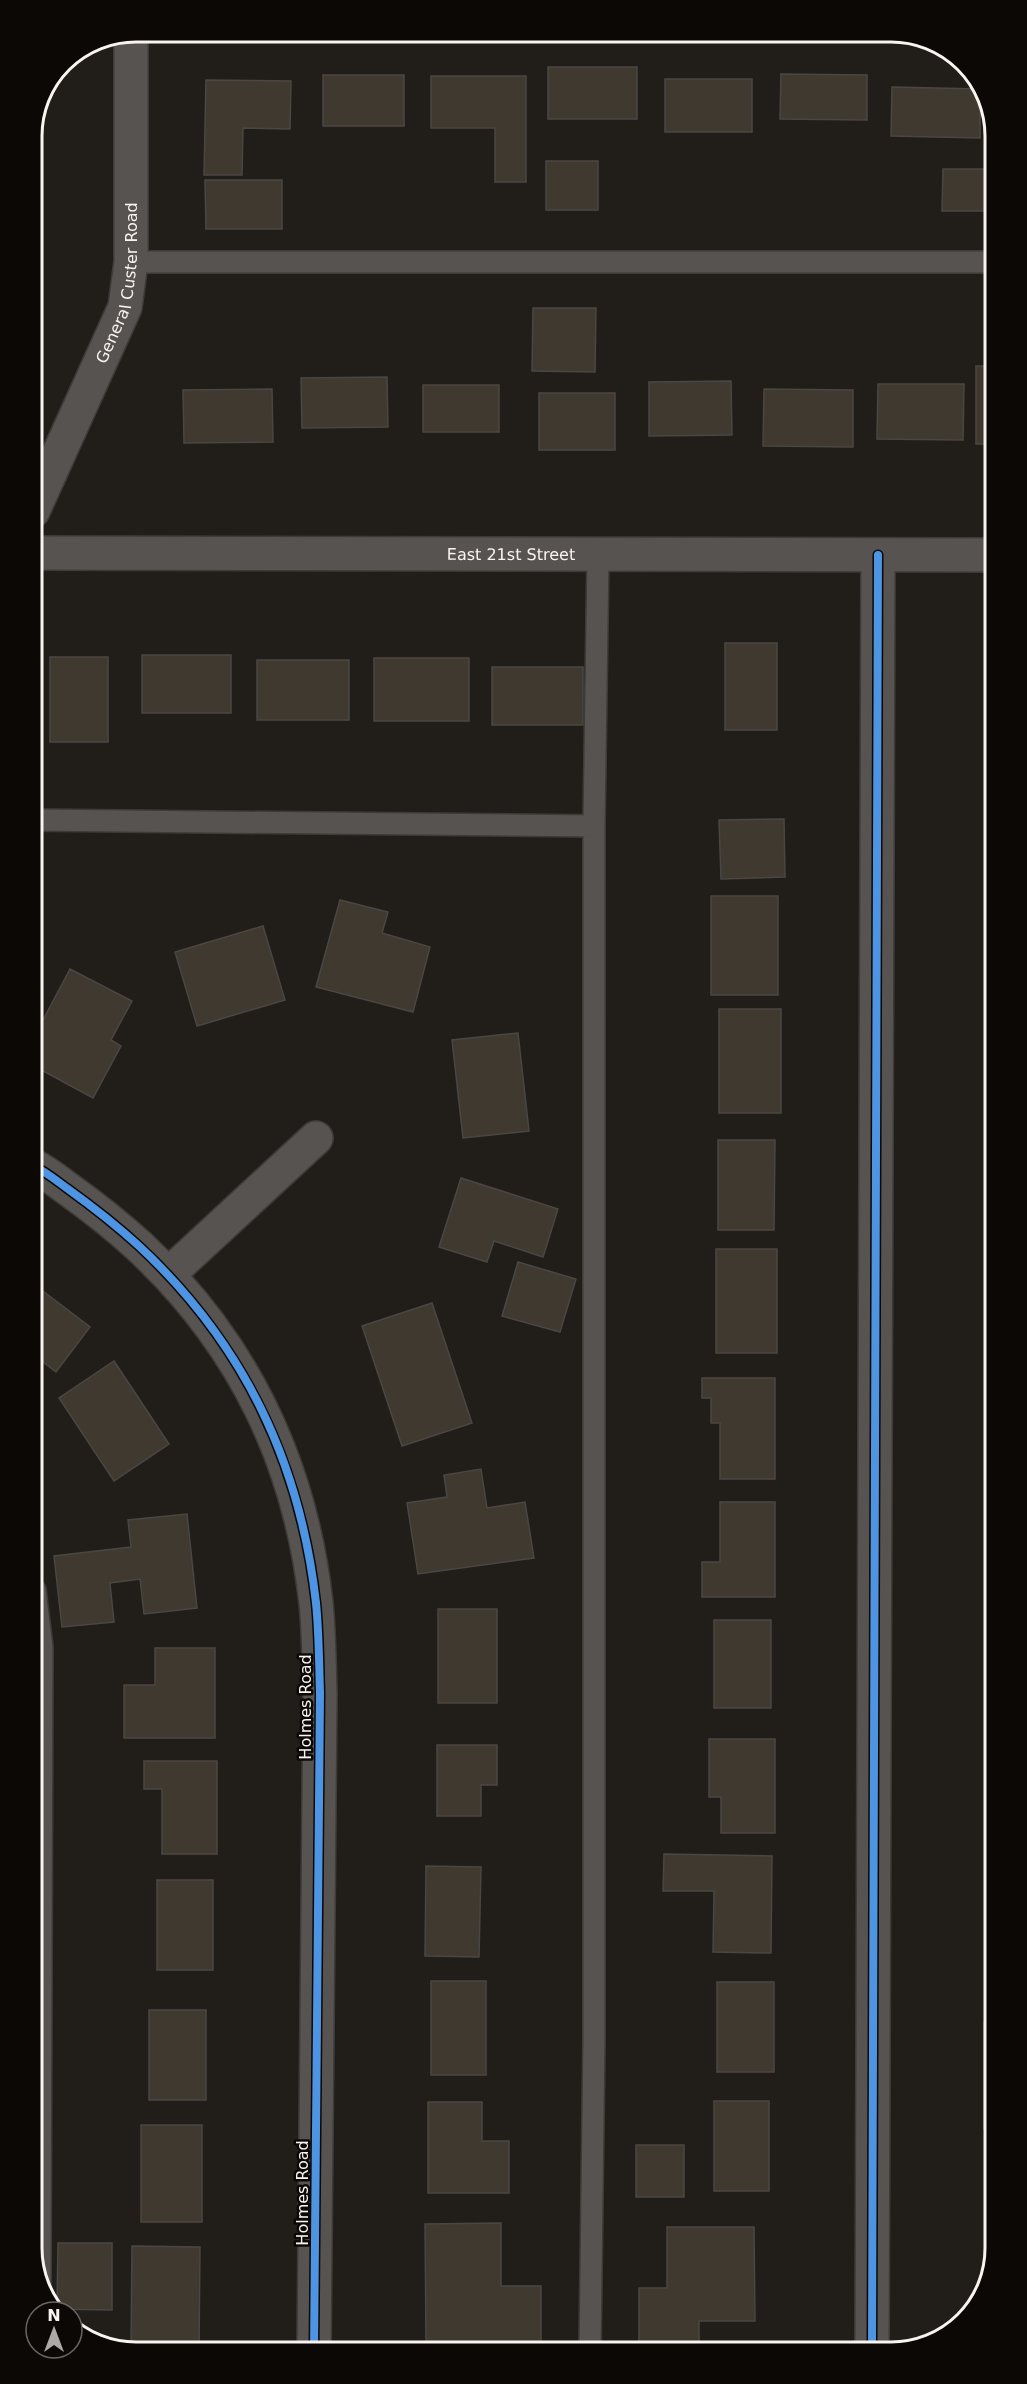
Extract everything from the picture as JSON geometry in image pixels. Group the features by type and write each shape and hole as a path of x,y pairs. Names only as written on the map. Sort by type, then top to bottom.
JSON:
{"street":[{"name":"General Custer Road","path":"42,492 125,307 131,262 131,42"},
{"name":"East 21st Street","path":"42,553 985,555"},
{"path":"873,2342 878,555"},
{"path":"169,1274 316,1138"},
{"name":"Holmes Road","path":"42,1172 110,1219 169,1274 224,1343 268,1421 288,1469 311,1566 316,1604 320,1693 314,2342"}],"lane":[{"path":"131,262 985,262"},
{"path":"590,2342 594,2040 594,826 598,554"},
{"path":"42,820 594,826"}],"building":[{"path":"548,67 637,67 637,119 548,119"},
{"path":"781,74 867,75 867,120 780,119"},
{"path":"323,75 404,75 404,126 323,126"},
{"path":"431,76 526,76 526,182 495,182 495,128 431,128"},
{"path":"665,79 752,79 752,132 665,132"},
{"path":"206,80 291,81 290,129 243,128 242,175 204,175"},
{"path":"892,87 972,89 980,106 980,138 891,136"},
{"path":"546,161 598,161 598,210 546,210"},
{"path":"943,169 985,169 985,211 942,211"},
{"path":"205,180 282,180 282,229 206,229"},
{"path":"533,308 596,308 595,372 532,371"},
{"path":"976,366 985,366 985,444 976,444"},
{"path":"387,377 388,427 302,428 301,378"},
{"path":"731,381 732,435 649,436 649,382"},
{"path":"878,384 964,384 963,440 877,439"},
{"path":"423,385 499,385 499,432 423,432"},
{"path":"272,389 273,442 184,443 183,390"},
{"path":"764,389 853,390 853,447 763,446"},
{"path":"539,393 615,393 615,450 539,450"},
{"path":"725,643 777,643 777,730 725,730"},
{"path":"142,655 231,655 231,713 142,713"},
{"path":"50,657 108,657 108,742 50,742"},
{"path":"374,658 469,658 469,721 374,721"},
{"path":"257,660 349,660 349,720 257,720"},
{"path":"492,667 583,667 583,725 492,725"},
{"path":"784,819 785,877 721,879 719,820"},
{"path":"711,896 778,896 778,995 711,995"},
{"path":"340,900 388,912 382,933 430,947 413,1012 316,987"},
{"path":"263,926 285,1000 197,1026 175,952"},
{"path":"70,969 132,1001 111,1040 121,1046 93,1098 42,1070 42,1022"},
{"path":"719,1009 781,1009 781,1113 719,1113"},
{"path":"518,1033 529,1131 463,1138 452,1040"},
{"path":"718,1140 775,1140 774,1230 718,1230"},
{"path":"461,1178 558,1209 543,1257 494,1241 487,1262 439,1247"},
{"path":"716,1249 777,1249 777,1353 716,1353"},
{"path":"518,1262 576,1279 560,1332 502,1316"},
{"path":"42,1290 90,1327 56,1372 42,1361"},
{"path":"432,1303 472,1423 402,1446 362,1326"},
{"path":"114,1361 169,1444 114,1481 59,1398"},
{"path":"702,1378 775,1378 775,1479 720,1479 720,1423 711,1423 711,1398 702,1398"},
{"path":"481,1469 487,1508 525,1502 534,1558 418,1574 407,1503 447,1497 444,1475"},
{"path":"720,1502 775,1502 775,1597 702,1597 702,1562 720,1562"},
{"path":"187,1514 197,1608 144,1614 140,1579 110,1583 114,1622 62,1627 54,1556 131,1547 128,1520"},
{"path":"438,1609 497,1609 497,1703 438,1703"},
{"path":"714,1620 771,1620 771,1708 714,1708"},
{"path":"155,1648 215,1648 215,1738 124,1738 124,1685 155,1685"},
{"path":"709,1739 775,1739 775,1833 721,1833 721,1797 709,1797"},
{"path":"437,1745 497,1745 497,1785 481,1785 481,1816 437,1816"},
{"path":"144,1761 217,1761 217,1854 162,1854 162,1789 144,1789"},
{"path":"664,1854 772,1856 771,1953 713,1952 714,1891 663,1891"},
{"path":"426,1866 481,1867 479,1957 425,1956"},
{"path":"157,1880 213,1880 213,1970 157,1970"},
{"path":"431,1981 486,1981 486,2075 431,2075"},
{"path":"717,1982 774,1982 774,2072 717,2072"},
{"path":"149,2010 206,2010 206,2100 149,2100"},
{"path":"984,2022 985,2022 985,2129"},
{"path":"714,2101 769,2101 769,2191 714,2191"},
{"path":"428,2102 482,2102 482,2141 509,2141 509,2193 428,2193"},
{"path":"141,2125 202,2125 202,2222 141,2222"},
{"path":"636,2145 684,2145 684,2197 636,2197"},
{"path":"501,2223 501,2286 541,2286 541,2342 426,2342 425,2224"},
{"path":"667,2227 754,2227 755,2321 699,2321 699,2342 639,2342 639,2288 667,2288"},
{"path":"58,2243 112,2243 112,2310 84,2309 84,2300 58,2300"},
{"path":"132,2246 200,2247 199,2342 131,2342"}],"cycle path":[{"path":"872,2342 878,555"},
{"path":"42,1171 113,1223 139,1246 176,1283 208,1323 236,1364 260,1408 280,1453 296,1501 308,1551 317,1614 320,1693 314,2342"}]}
